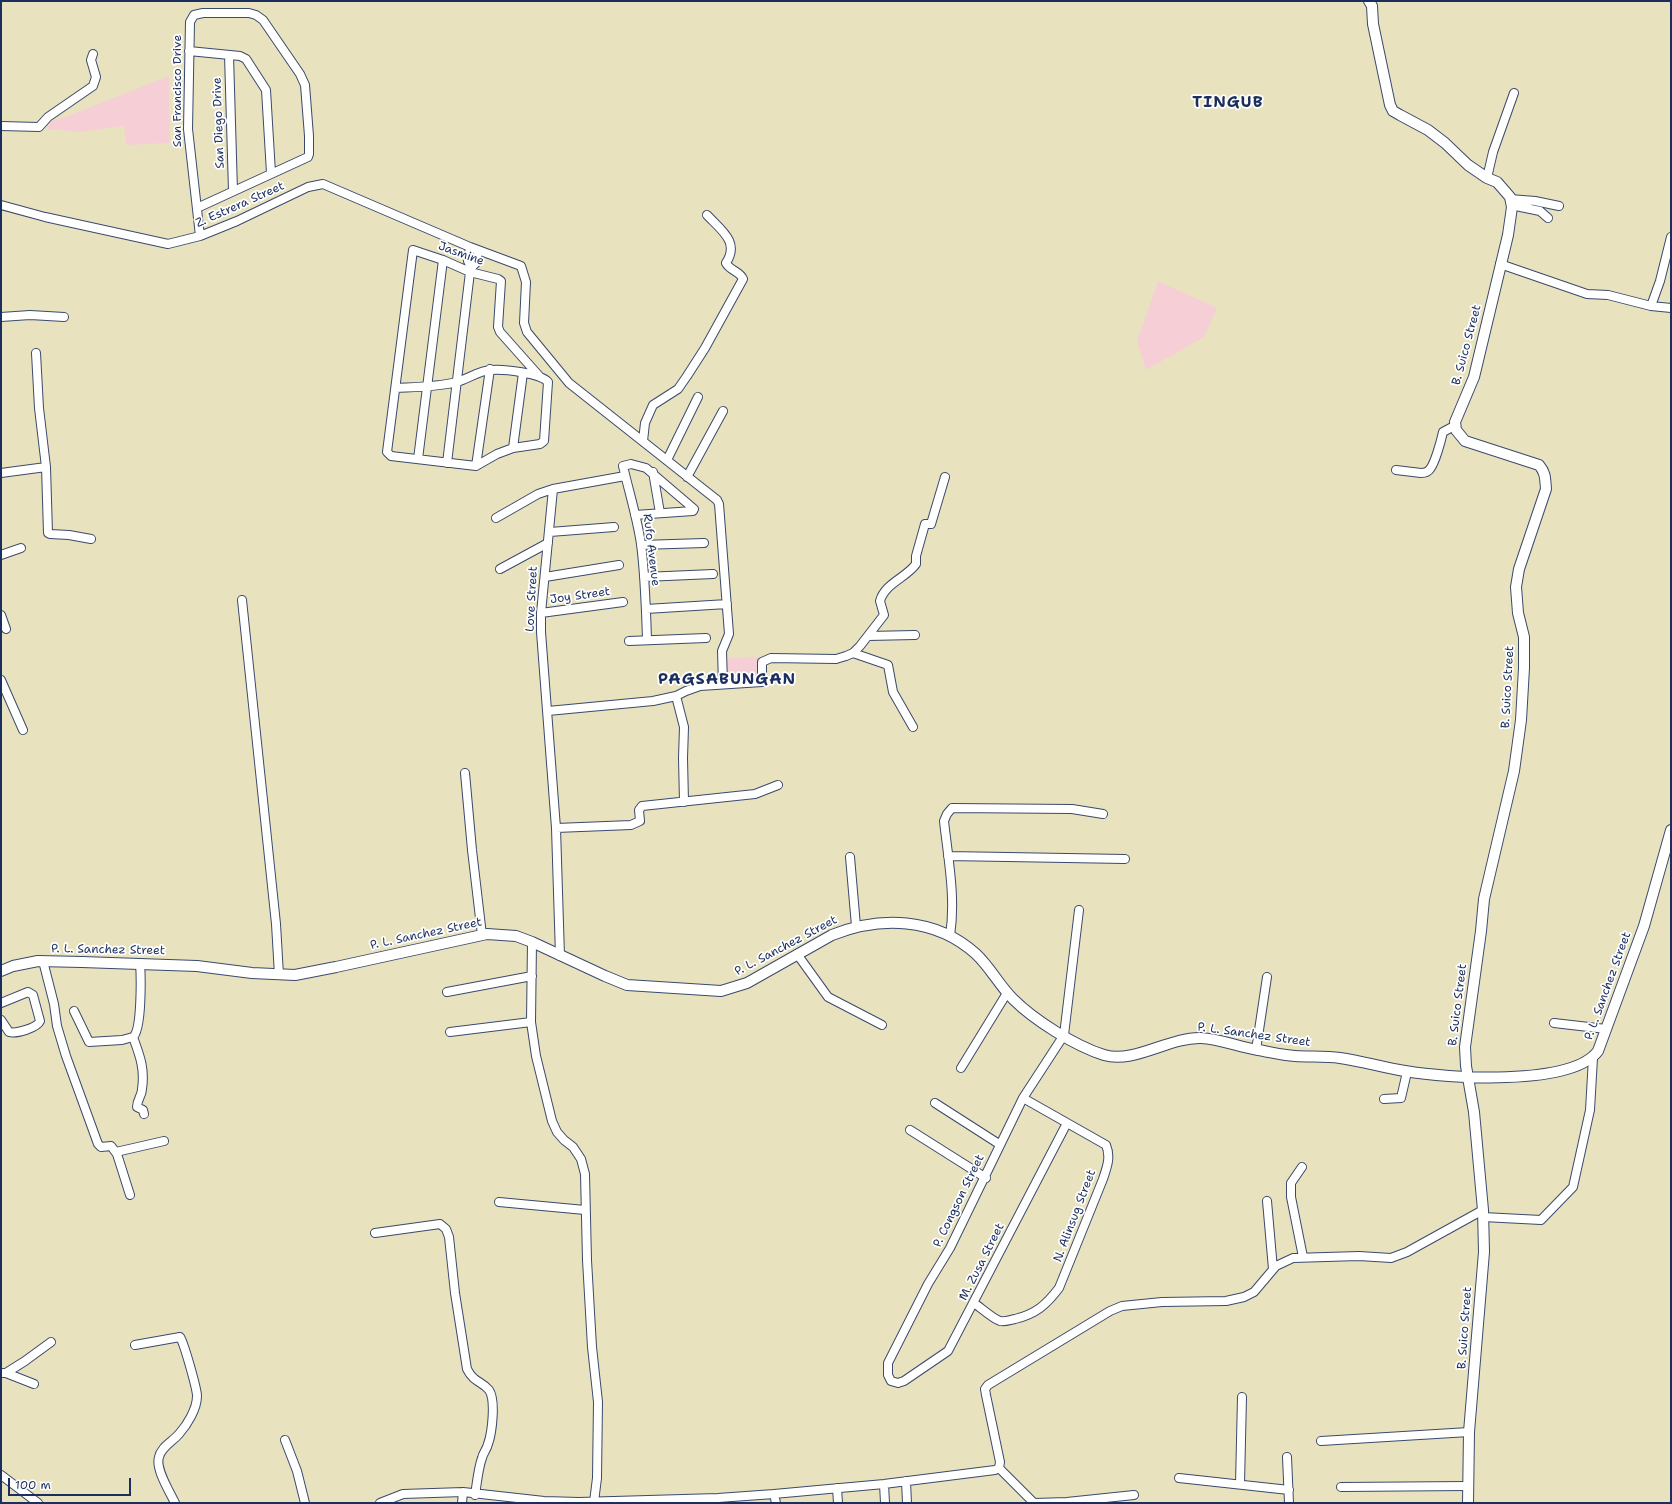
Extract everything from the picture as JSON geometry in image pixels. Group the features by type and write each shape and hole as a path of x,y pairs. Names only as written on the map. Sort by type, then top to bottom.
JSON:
{"street":[{"path":"1369,1 1372,6 1373,24 1390,105 1394,111 1428,130 1445,143 1468,165 1487,178 1497,182 1511,202 1540,211 1548,218"},
{"name":"San Francisco Drive","path":"200,236 188,129 190,22 194,15 202,13 249,14 260,17 303,80 309,129 308,157 271,174"},
{"path":"189,51 240,56 246,59 266,90 271,174 196,208"},
{"path":"1,126 39,127 48,117 89,90 96,77 91,60 93,54"},
{"name":"San Diego Drive","path":"229,55 233,191"},
{"path":"1487,178 1493,152 1514,93"},
{"name":"Z. Estrera Street","path":"1,206 168,244 200,236 237,222 308,187 323,184 474,249 521,266 526,282 524,323 527,332 569,383 643,441"},
{"path":"1511,202 1535,201 1558,206"},
{"name":"B. Suico Street","path":"1468,1503 1467,1486 1470,1432 1484,1260 1483,1213 1474,1112 1467,1078 1465,1047 1484,898 1514,771 1521,720 1524,637 1518,613 1516,587 1519,569 1546,489 1545,472 1539,465 1465,441 1460,436 1456,422 1474,377 1508,235 1511,202"},
{"path":"707,215 729,240 732,249 730,257 726,263 727,266 740,274 743,279 705,348 687,376 678,388 653,405 645,423 643,441 717,500 719,504 729,634 722,651 723,684"},
{"path":"1651,306 1660,281 1671,237"},
{"path":"447,463 471,270 468,261 474,249"},
{"name":"Jasmine","path":"396,388 413,250 501,281 498,327 500,332 540,377"},
{"path":"418,459 443,260"},
{"path":"1500,264 1587,294 1608,295 1651,306 1671,308"},
{"path":"1,317 30,315 64,317"},
{"path":"36,353 39,408 46,467 48,533 69,535 91,540"},
{"path":"476,466 490,369"},
{"path":"490,369 523,373 540,377 548,382 544,441 540,444 512,448 497,454 476,466 391,456 387,452 396,388 427,387 457,382 490,369"},
{"path":"512,448 523,373"},
{"path":"666,460 698,397"},
{"path":"687,477 723,411"},
{"path":"1396,470 1425,473 1430,470 1443,432 1456,425"},
{"name":"Rufo Avenue","path":"647,639 641,545 636,515 623,466 631,464 653,472"},
{"path":"1,473 46,467"},
{"path":"636,515 693,511 693,508 653,472"},
{"path":"653,472 660,513"},
{"path":"496,518 538,494 553,488 625,476"},
{"path":"548,711 653,701 676,696 700,686 762,682 762,662 771,658 836,659 853,653 884,615 880,601 884,592 887,588 911,571 916,564 916,556 925,524 930,524 932,521 945,477"},
{"name":"Love Street","path":"553,488 550,532 541,613 556,828 560,956"},
{"path":"550,532 614,527"},
{"path":"500,569 548,543"},
{"path":"641,545 704,543"},
{"path":"1,555 21,548"},
{"path":"545,577 619,566"},
{"path":"644,577 713,574"},
{"path":"242,600 276,924 279,975"},
{"name":"Joy Street","path":"541,613 623,602"},
{"path":"646,609 727,604"},
{"path":"1,615 6,629"},
{"path":"868,636 915,635"},
{"path":"629,641 647,639 706,638"},
{"path":"853,653 888,666 893,692 913,727"},
{"path":"1,680 23,730"},
{"path":"676,696 684,727 684,802"},
{"path":"465,773 482,935"},
{"path":"556,828 631,825 640,821 639,810 641,807 755,794 778,785"},
{"path":"950,936 952,923 952,900 944,821 952,808 1072,809 1103,814"},
{"name":"P. L. Sanchez Street","path":"1,971 23,964 44,961 197,966 252,973 295,975 329,969 482,935 503,934 516,936 532,942 560,956 627,985 721,991 747,983 832,935 856,926 881,923 913,924 950,936 977,955 1007,993 1042,1022 1095,1052 1107,1056 1117,1057 1192,1038 1211,1039 1256,1050 1293,1056 1340,1058 1406,1072 1467,1078 1509,1077 1559,1071 1578,1066 1593,1058 1598,1051 1644,926 1671,830"},
{"path":"948,856 1125,859"},
{"path":"850,857 856,926"},
{"path":"1064,1035 1079,910"},
{"path":"532,942 531,1022 536,1056 552,1121 557,1132 573,1147 582,1159 585,1174 586,1260 592,1347 598,1402 597,1478 594,1502"},
{"path":"797,954 828,998 882,1025"},
{"path":"44,961 54,1004 57,1026 66,1056 98,1144 101,1147 111,1146 116,1152 130,1195"},
{"path":"74,1011 89,1042 122,1040 133,1037 138,1030 141,992 140,963"},
{"path":"447,992 532,976"},
{"path":"1256,1050 1266,977"},
{"path":"1,1003 31,992 40,1020 37,1025 14,1033 9,1032 1,1020"},
{"path":"961,1068 1007,993"},
{"path":"450,1032 531,1022"},
{"path":"1554,1023 1606,1029"},
{"name":"P. Congson Street","path":"891,1381 888,1375 888,1363 928,1284 950,1248 986,1178 999,1144 1023,1098 1064,1035"},
{"path":"133,1037 143,1066 142,1091 137,1100 137,1107 143,1110 144,1114"},
{"path":"999,1468 1000,1462 985,1389 988,1385 1110,1311 1122,1306 1162,1302 1226,1301 1244,1297 1254,1292 1273,1270 1286,1260 1303,1257 1359,1256 1391,1258 1407,1252 1483,1213 1541,1220 1573,1187 1590,1110 1593,1058"},
{"path":"1384,1099 1401,1098 1406,1072"},
{"name":"N. Alinsug Street","path":"974,1303 999,1321 1022,1317 1039,1310 1059,1288 1103,1179 1108,1161 1109,1151 1106,1145 1023,1098"},
{"path":"936,1103 999,1144"},
{"name":"M. Zusa Street","path":"891,1381 898,1383 904,1381 948,1351 1068,1123"},
{"path":"910,1130 986,1178"},
{"path":"116,1152 164,1141"},
{"path":"1302,1167 1291,1183 1291,1197 1303,1257"},
{"path":"1267,1201 1273,1270"},
{"path":"499,1202 585,1210"},
{"path":"375,1233 440,1224 446,1229 449,1237 455,1293 467,1370 472,1378 489,1390 492,1401 493,1412 491,1431 488,1445 481,1459 475,1495"},
{"path":"135,1345 180,1337 184,1345 197,1395 192,1414 183,1428 163,1449 158,1457 160,1471 175,1503"},
{"path":"3,1373 25,1361 51,1342"},
{"path":"3,1373 34,1384"},
{"path":"1240,1484 1242,1397"},
{"path":"1321,1441 1470,1432"},
{"path":"285,1440 305,1503"},
{"path":"1287,1457 1290,1503"},
{"path":"380,1503 403,1494 464,1492 475,1495 544,1502 775,1499 837,1488 884,1484 995,1470 999,1468"},
{"path":"999,1468 1034,1503 1051,1503 1134,1495"},
{"path":"1,1475 38,1503"},
{"path":"1179,1478 1289,1490"},
{"path":"906,1481 907,1503"},
{"path":"884,1484 885,1503"},
{"path":"1341,1487 1467,1486"},
{"path":"837,1488 838,1503"},
{"path":"462,1503 464,1492"}],"shaded area":[{"path":"169,76 170,143 126,145 124,126 80,132 48,129 49,122"},
{"path":"1158,281 1217,308 1204,337 1146,370 1137,341"},
{"path":"758,657 758,677 724,678 723,658"}],"district":[{"name":"TINGUB","path":"1228,103"},
{"name":"PAGSABUNGAN","path":"727,680"}]}
